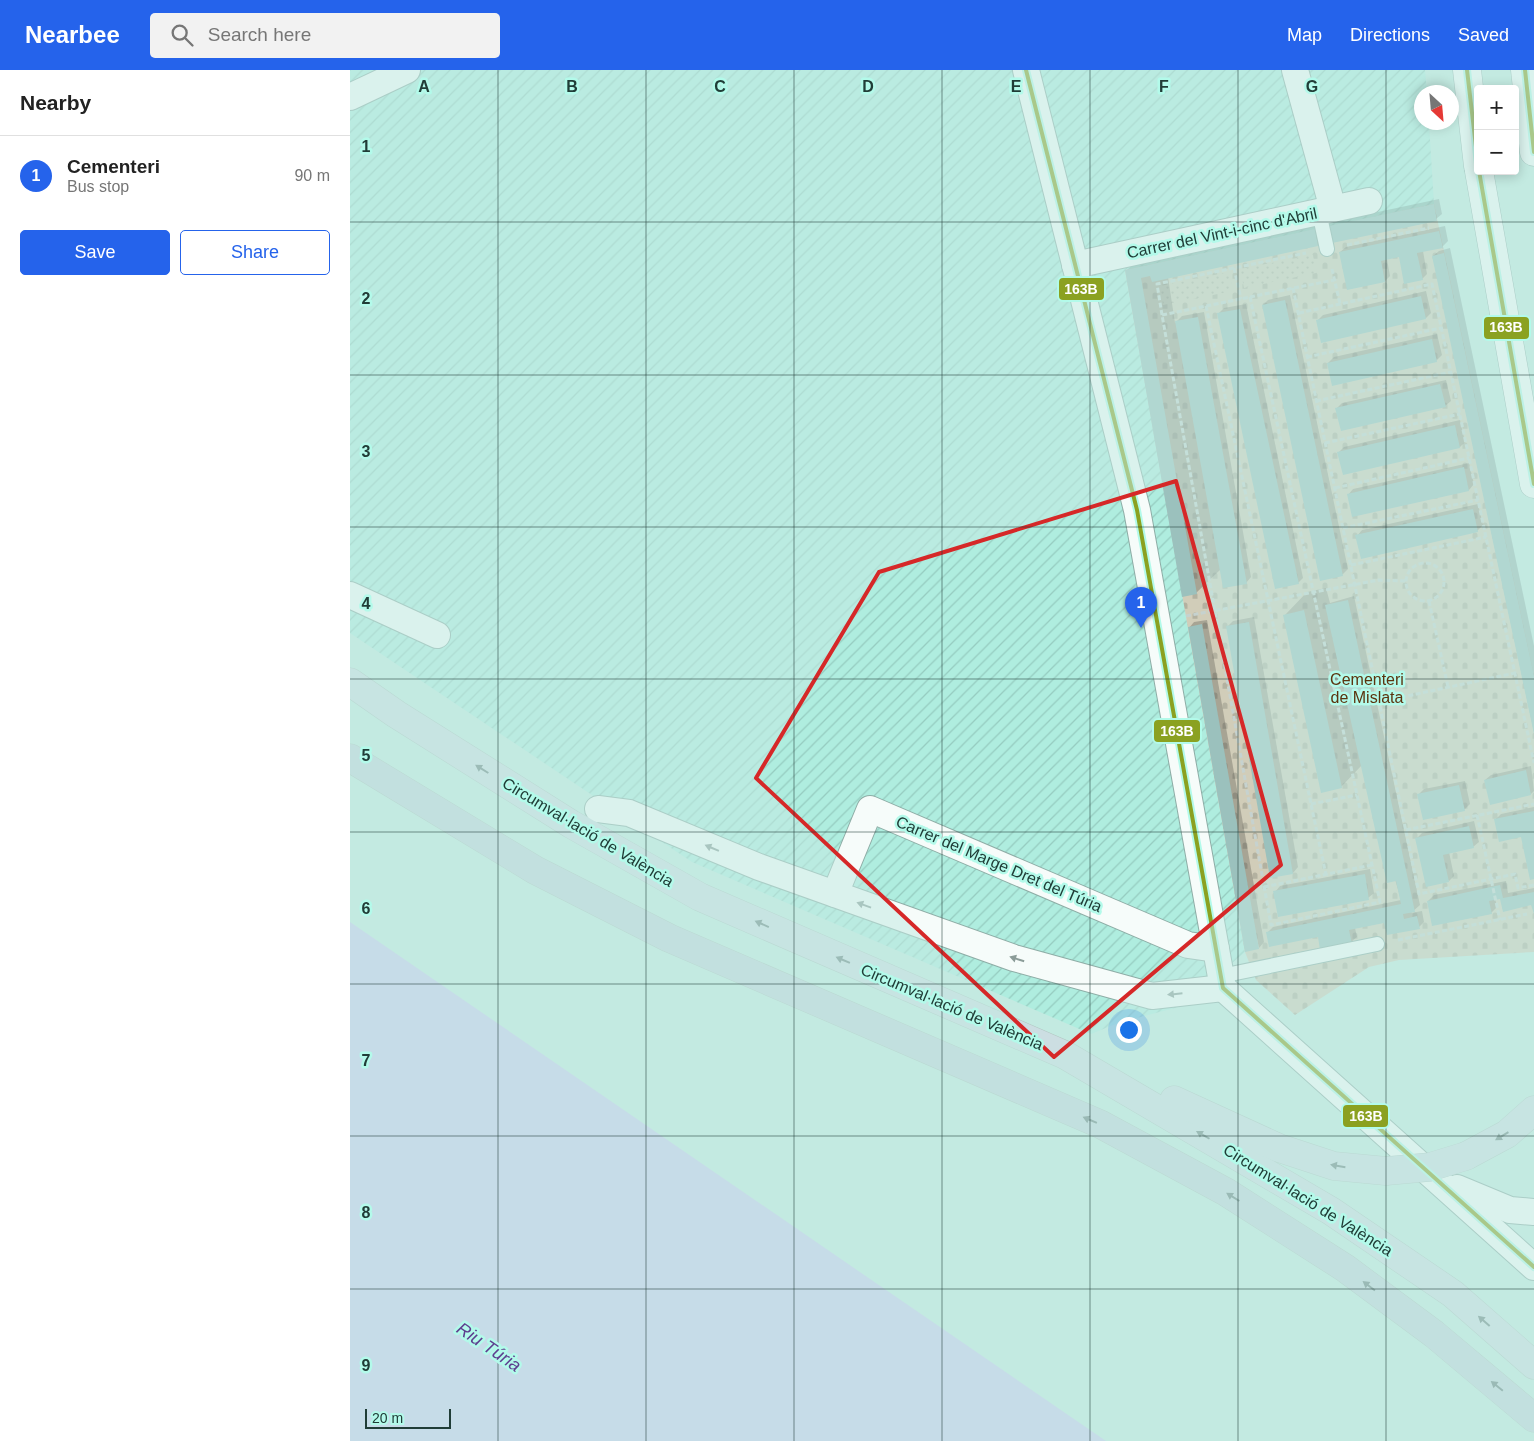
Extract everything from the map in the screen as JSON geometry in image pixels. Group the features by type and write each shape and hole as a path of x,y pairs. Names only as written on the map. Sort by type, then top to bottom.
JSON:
{"highway":[{"name":"Circumval·lació de València","path":"350,682 396,714 571,824 700,897 1065,1055 1331,1211 1453,1294 1534,1365"},
{"path":"350,758 535,870 669,938 1100,1124 1226,1192 1345,1268 1434,1334 1534,1418"},
{"path":"1065,1055 1121,1075 1279,1148 1334,1166 1386,1171 1430,1166 1466,1156 1507,1134 1534,1110"}],"street":[{"path":"350,97 407,70"},
{"path":"1026,70 1137,510 1222,982 1534,1266"},
{"path":"1295,70 1326,210"},
{"path":"1467,70 1474,131"},
{"path":"1525,70 1534,152"},
{"path":"1480,175 1534,484"},
{"name":"Carrer del Vint-i-cinc d'Abril","path":"1075,265 1370,201"},
{"path":"350,595 436,635"},
{"path":"598,809 629,813 759,867 1014,958 1152,996 1222,982"},
{"name":"Carrer del Marge Dret del Túria","path":"835,894 870,809 1188,945 1216,949"},
{"path":"1440,1181 1510,1210 1534,1212"}],"lane":[{"path":"1326,210 1327,249"},
{"path":"1222,982 1377,944"}],"path":[{"path":"1250,297 1380,902 1271,925 1157,284 1429,228"},
{"path":"1327,249 1340,304"},
{"path":"1234,268 1241,298"},
{"path":"1162,315 1334,280"},
{"path":"1298,313 1432,284 1534,763"},
{"path":"1293,288 1419,894 1515,874 1518,888 1534,885"},
{"path":"1206,306 1326,875"},
{"path":"1307,357 1441,328"},
{"path":"1316,400 1451,372"},
{"path":"1325,443 1460,414"},
{"path":"1335,488 1469,458"},
{"path":"1343,528 1478,500"},
{"path":"1351,565 1486,537"},
{"path":"1421,563 1434,565 1443,575 1443,588 1440,594 1429,601 1423,602 1412,597 1405,581 1410,570 1421,563"},
{"path":"1186,616 1379,580 1405,581"},
{"path":"1429,601 1448,687"},
{"path":"1379,702 1515,673"},
{"path":"1311,804 1357,795"},
{"path":"1406,830 1534,804"},
{"path":"1477,815 1500,920"},
{"path":"1264,887 1372,865"},
{"path":"1377,944 1527,914"}],"highlighted area":[{"path":"1176,481 1281,865 1054,1057 756,778 879,572"}],"shaded area":[{"path":"350,70 1425,70 1426,85 1414,85 1414,130 1429,130 1434,204 1125,270 1245,952 1182,1006 1118,1023 1091,1034 692,862 350,633"}],"green space":[{"name":"Cementeri de Mislata","path":"1434,204 1534,676 1534,952 1399,960 1369,967 1295,1015 1256,980 1245,952 1125,270"},
{"path":"1313,255 1316,273 1244,288 1240,269"},
{"path":"1229,272 1233,291 1163,305 1160,286"}],"water":[{"name":"Riu Túria","path":"350,922 1106,1441 350,1441"}],"building":[{"path":"1434,204 1437,221 1332,243 1329,226"},
{"path":"1315,229 1318,246 1152,282 1150,276 1141,278 1197,594 1182,597 1125,270"},
{"path":"1439,231 1443,248 1417,253 1423,280 1404,284 1399,257 1381,261 1385,282 1347,290 1339,252"},
{"path":"1444,253 1534,676 1534,734 1432,256"},
{"path":"1421,296 1426,319 1321,343 1316,320"},
{"path":"1285,300 1343,576 1320,581 1262,305"},
{"path":"1240,309 1299,584 1275,589 1217,313"},
{"path":"1198,317 1247,584 1223,588 1175,321"},
{"path":"1432,339 1437,362 1332,386 1327,363"},
{"path":"1440,384 1446,407 1341,431 1335,408"},
{"path":"1455,425 1460,448 1343,475 1337,452"},
{"path":"1464,467 1469,491 1352,517 1347,494"},
{"path":"1473,509 1478,532 1361,559 1355,535"},
{"path":"1348,600 1415,912 1403,914 1404,919 1417,916 1420,929 1387,935 1384,923 1349,930 1352,944 1320,950 1318,937 1269,947 1266,932 1401,904 1396,881 1387,883 1325,605"},
{"path":"1304,610 1342,788 1321,793 1283,615"},
{"path":"1249,622 1293,874 1270,878 1226,626"},
{"path":"1202,624 1259,949 1245,952 1188,627"},
{"path":"1526,770 1531,795 1490,805 1484,780"},
{"path":"1459,785 1465,811 1423,820 1417,794"},
{"path":"1534,811 1534,879 1530,880 1521,837 1499,842 1494,819"},
{"path":"1469,826 1474,848 1443,855 1449,882 1426,887 1415,838"},
{"path":"1365,874 1369,900 1278,917 1273,891"},
{"path":"1500,885 1503,898 1534,892 1534,914 1531,905 1503,912 1500,899 1489,901 1492,914 1432,926 1427,901"}],"transit line":[{"name":"163B","path":"1026,70 1137,510 1223,988 1534,1267"},
{"name":"163B","path":"1467,70 1474,130"},
{"name":"163B","path":"1525,70 1534,152"},
{"name":"163B","path":"1480,175 1534,484"}],"place":[{"name":"Cementeri","path":"1141,628"}]}
